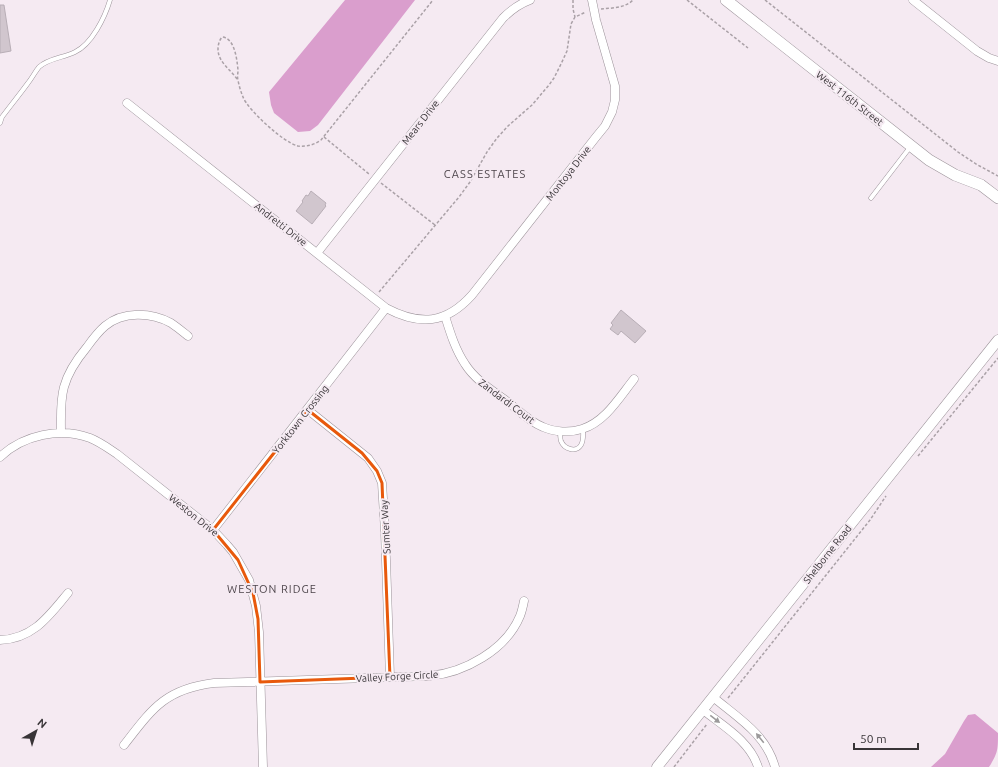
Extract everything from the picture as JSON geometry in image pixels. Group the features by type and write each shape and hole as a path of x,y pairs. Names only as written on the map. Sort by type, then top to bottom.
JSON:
{"main road":[{"name":"West 116th Street","path":"726,0 929,160 945,170 981,185 998,198"},
{"name":"West 116th Street","path":"981,185 998,186"}],"street":[{"name":"Mears Drive","path":"317,253 503,18 519,4 530,0"},
{"name":"Montoya Drive","path":"445,316 461,306 472,295 609,119 615,100 615,86 596,20 592,0"},
{"path":"913,0 977,50 989,58 998,61"},
{"name":"Andretti Drive","path":"127,103 386,308 398,314 415,319 431,319 445,316"},
{"name":"Yorktown Crossing","path":"213,530 386,308"},
{"path":"61,433 63,392 67,378 75,362 104,327 119,318 135,315 155,316 171,323 188,336"},
{"name":"Zandardi Court","path":"445,316 460,355 473,375 530,420 542,427 555,431 572,431 583,429 596,422 605,414 634,379"},
{"name":"Shelborne Road","path":"657,767 998,340"},
{"name":"Sumter Way","path":"308,410 368,458 377,471 382,483 390,677"},
{"name":"Weston Drive","path":"0,457 26,440 45,434 61,433 83,436 103,444 117,454 213,530 227,544 249,580 258,618 263,767"},
{"path":"0,640 21,636 34,629 45,620 68,593"},
{"name":"Valley Forge Circle","path":"124,745 153,709 164,700 190,687 214,683 439,675 459,669 481,659 500,644 511,631 520,616 524,601"},
{"path":"713,697 759,736 771,756 775,767"},
{"path":"703,710 746,745 753,754 758,767"}],"lane":[{"path":"0,123 2,117 30,81 38,68 46,62 74,52 85,45 93,36 102,20 110,0"},
{"path":"871,198 911,145"},
{"path":"560,431 560,440 562,443 568,448 578,449 583,439 583,429"}],"path":[{"path":"237,78 220,60 219,44 222,37 226,37 233,47 237,64 237,78 242,94 245,102 254,113 287,141 298,146 307,146 316,143 324,137 433,0"},
{"path":"573,0 573,8 576,17"},
{"path":"375,298 462,193 497,138 532,105 549,85 558,72 567,51 571,24 576,17 594,10 628,5 633,0"},
{"path":"687,0 748,48"},
{"path":"765,0 958,152 998,176"},
{"path":"915,460 998,358"},
{"path":"722,705 870,520 886,496"},
{"path":"674,767 712,718"}],"highlighted area":[{"path":"308,410 362,453 377,471 382,483 390,677 260,682 258,619 253,593 238,560 213,530"}],"shaded area":[{"path":"345,0 415,0 318,125 310,131 298,132 274,113 269,92"},
{"path":"975,714 998,733 997,751 989,767 931,767 945,754 968,715"}],"building":[{"path":"0,5 4,5 11,51 0,53"},
{"path":"311,191 326,203 326,206 312,224 296,211 306,195 308,196"},
{"path":"621,310 646,331 635,343 621,331 618,335 610,329 613,325 611,323"}],"district":[{"name":"CASS ESTATES","path":"485,174"},
{"name":"WESTON RIDGE","path":"272,589"}]}
